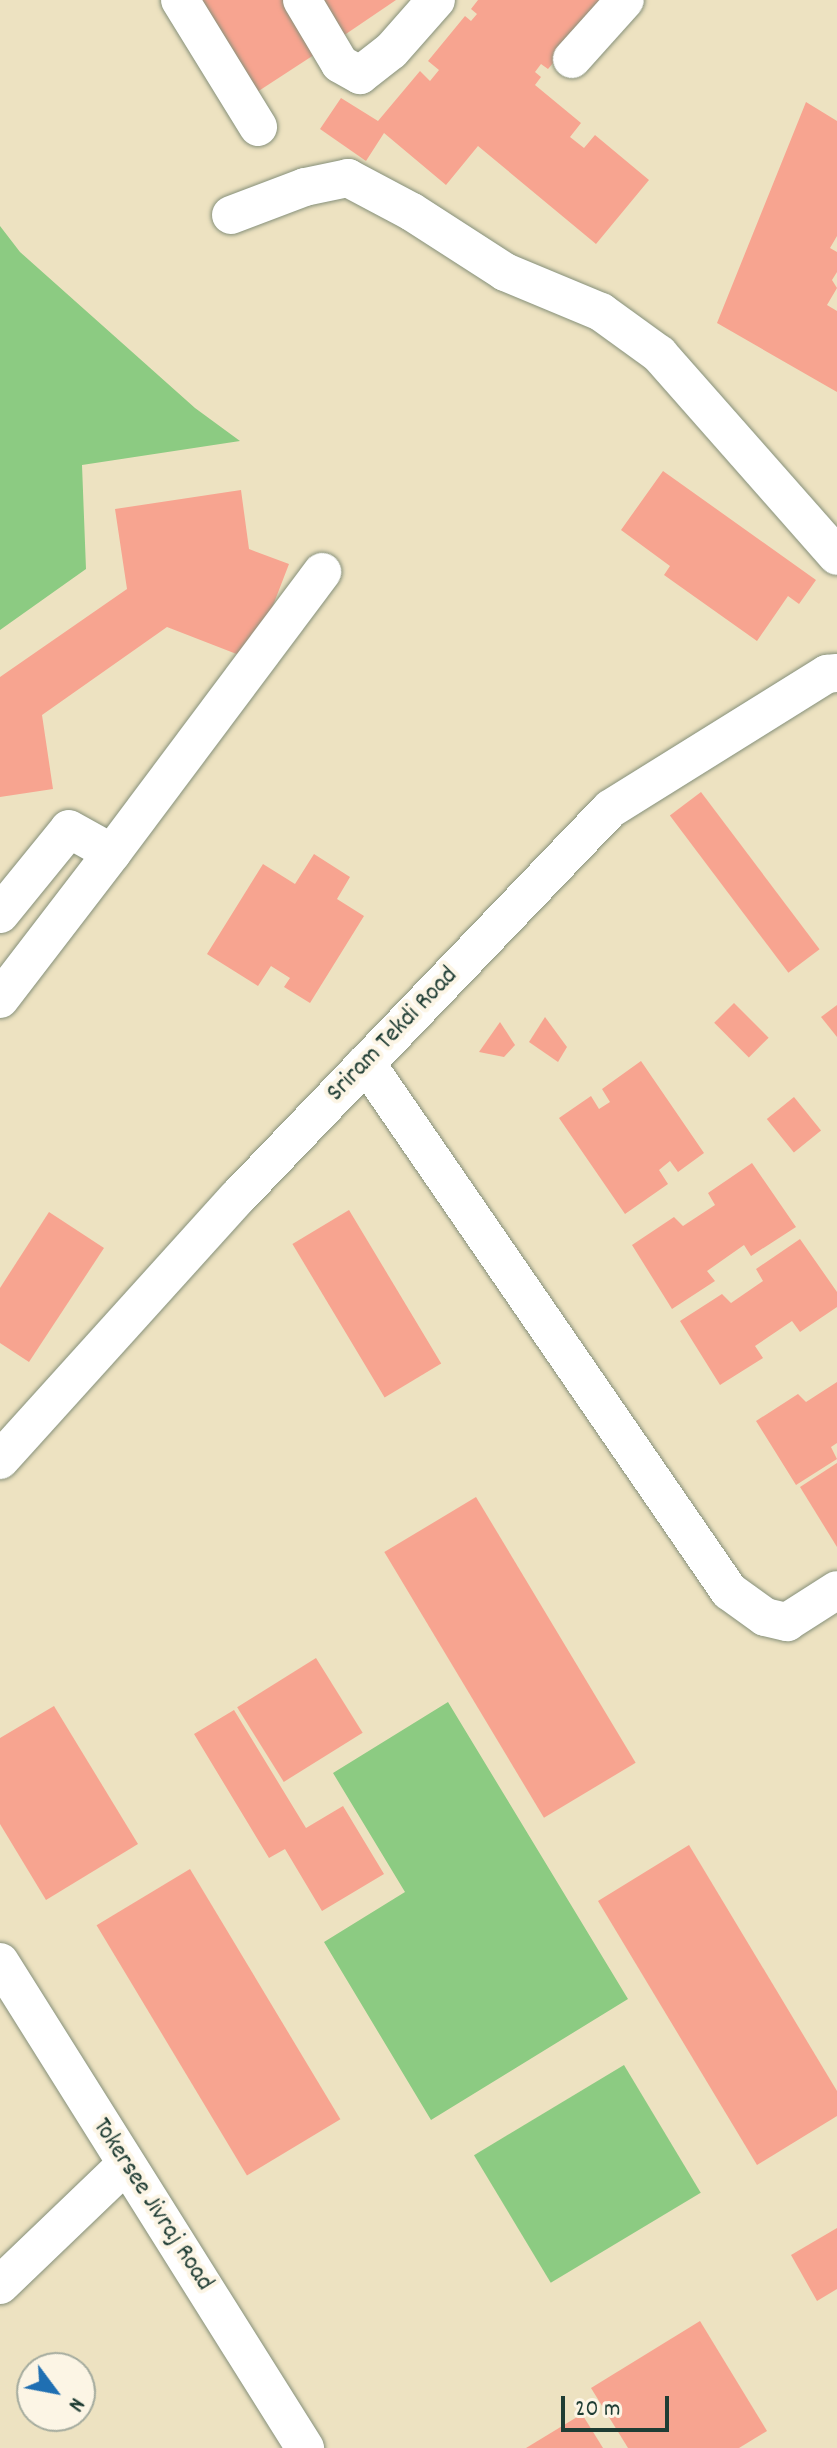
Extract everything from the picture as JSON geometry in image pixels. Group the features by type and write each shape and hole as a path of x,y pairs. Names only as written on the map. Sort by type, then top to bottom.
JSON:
{"street":[{"path":"180,0 258,127"},
{"path":"302,0 340,64 360,75 391,51 436,0"},
{"path":"572,59 625,0"},
{"path":"231,215 305,187 348,178 412,212 505,272 601,312 659,354 837,556"},
{"path":"0,999 322,572"},
{"name":"Sriram Tekdi Road","path":"0,1460 227,1210 610,809 827,674 837,673"},
{"path":"0,914 69,829 112,853"},
{"path":"366,1063 729,1591 765,1617 787,1622 837,1590"},
{"name":"Tokersee Jivraj Road","path":"0,1962 305,2448"},
{"path":"0,2285 125,2165"}],"green space":[{"path":"0,226 20,252 195,408 240,441 82,465 86,569 0,630"},
{"path":"448,1702 628,1999 431,2120 324,1942 405,1892 333,1773"},
{"path":"624,2065 701,2193 551,2283 474,2155"}],"building":[{"path":"188,0 290,0 323,49 251,96"},
{"path":"315,0 396,0 340,38"},
{"path":"478,0 606,0 548,69 541,64 535,72 541,77 535,85 581,123 570,137 584,148 595,135 649,180 596,244 478,146 446,185 384,133 366,161 320,129 341,98 378,121 420,71 430,81 439,70 428,61 465,16 471,21 477,14 471,9"},
{"path":"806,102 837,121 837,236 830,248 837,252 837,272 832,280 837,288 827,305 837,311 837,392 717,323"},
{"path":"663,471 816,580 799,604 788,596 757,641 664,575 670,566 621,530"},
{"path":"241,490 249,549 289,564 252,660 167,627 42,715 53,789 0,797 0,677 127,589 115,509"},
{"path":"701,792 820,949 788,973 670,815"},
{"path":"314,854 350,877 337,899 364,916 310,1003 284,987 290,978 271,966 258,986 207,954 263,864 295,884"},
{"path":"734,1003 769,1038 749,1057 714,1023"},
{"path":"837,1005 837,1037 821,1017"},
{"path":"545,1017 567,1047 558,1062 529,1042"},
{"path":"500,1022 515,1045 504,1057 479,1052"},
{"path":"641,1061 704,1153 678,1172 670,1161 659,1170 668,1184 625,1214 559,1118 591,1096 599,1109 610,1102 602,1089"},
{"path":"794,1097 821,1130 794,1152 767,1119"},
{"path":"752,1163 796,1227 751,1256 744,1245 707,1271 715,1281 672,1309 632,1245 674,1217 683,1226 715,1205 708,1193"},
{"path":"349,1210 441,1363 385,1397 292,1244"},
{"path":"49,1212 104,1248 29,1362 0,1343 0,1288"},
{"path":"800,1239 837,1292 837,1307 800,1332 792,1321 755,1346 763,1358 720,1385 680,1321 722,1294 731,1303 763,1281 756,1269"},
{"path":"837,1382 837,1443 831,1447 837,1459 796,1485 756,1421 798,1394 806,1402"},
{"path":"837,1463 837,1547 800,1487"},
{"path":"476,1497 636,1763 544,1818 384,1552"},
{"path":"316,1658 363,1733 284,1782 237,1707"},
{"path":"54,1706 138,1844 46,1900 0,1824 0,1738"},
{"path":"234,1710 306,1828 343,1806 384,1874 322,1911 285,1849 269,1858 194,1734"},
{"path":"689,1845 837,2091 837,2116 757,2165 598,1901"},
{"path":"190,1869 340,2119 247,2175 97,1925"},
{"path":"837,2228 837,2289 817,2301 791,2255"},
{"path":"700,2321 767,2431 739,2448 628,2448 591,2388"},
{"path":"582,2414 603,2448 526,2448"}]}
